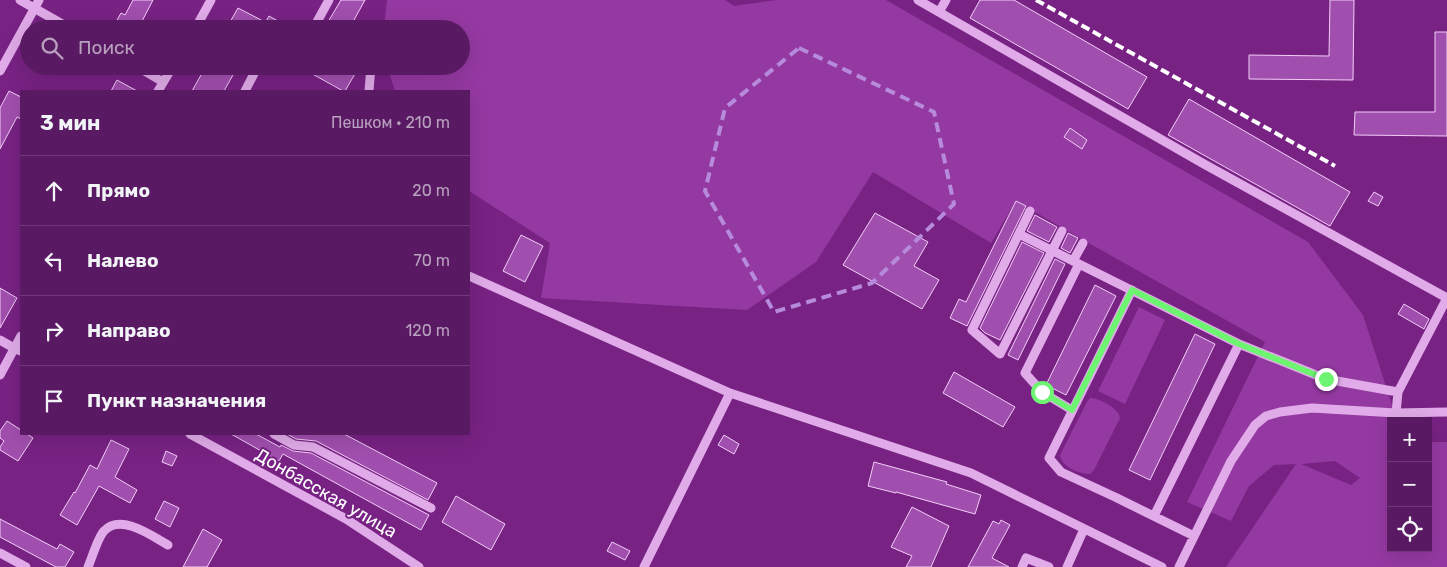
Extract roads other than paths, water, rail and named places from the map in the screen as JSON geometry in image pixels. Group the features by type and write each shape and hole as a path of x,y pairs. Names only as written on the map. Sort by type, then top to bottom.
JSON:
{"street":[{"path":"20,0 37,4 59,20"},
{"path":"200,20 210,0"},
{"path":"318,20 329,0"},
{"path":"918,0 1204,164 1447,298 1398,392 1396,413"},
{"path":"939,12 946,0"},
{"path":"28,20 37,4"},
{"path":"0,71 20,35"},
{"path":"151,75 163,82"},
{"path":"159,90 168,75"},
{"path":"246,90 253,75"},
{"path":"369,90 370,75"},
{"path":"1030,211 972,330 1000,354 1062,231"},
{"path":"1020,234 1239,344 1326,379 1398,392"},
{"path":"1072,410 1042,392 1025,373 1076,263 1083,243"},
{"path":"470,276 730,393 971,473 1162,567"},
{"path":"1132,290 1049,458 1061,472 1194,536"},
{"path":"0,340 18,349 0,375"},
{"path":"1154,516 1239,344"},
{"path":"644,567 730,393"},
{"path":"1179,567 1231,461 1255,425 1266,416 1280,412 1312,408 1396,413 1447,412"},
{"name":"Донбасская улица","path":"192,435 346,520 419,567"},
{"path":"277,435 294,445 313,447 431,508"},
{"path":"88,567 103,532 112,525 123,524 138,528 168,545"},
{"path":"1067,567 1084,529"},
{"path":"0,552 26,567"},
{"path":"1022,567 1026,558 1049,567"}],"railway":[{"path":"1036,0 1335,166"}]}
